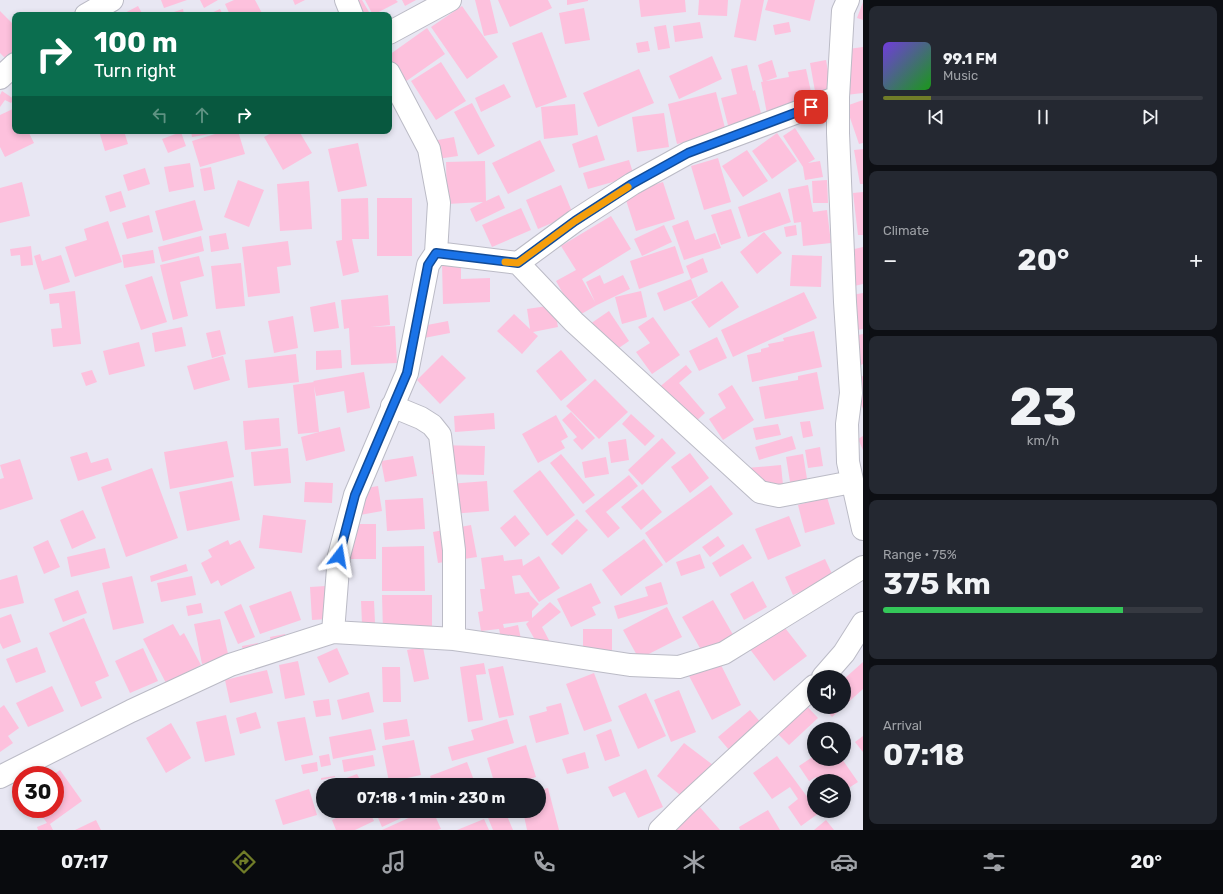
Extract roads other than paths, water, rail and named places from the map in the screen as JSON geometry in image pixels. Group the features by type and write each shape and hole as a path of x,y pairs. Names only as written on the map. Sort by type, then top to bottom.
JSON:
{"street":[{"path":"91,12 112,0"},
{"path":"346,0 351,12"},
{"path":"392,31 450,0"},
{"path":"848,0 843,11 838,97 838,133 845,302 851,393 855,421 848,462 863,529"},
{"path":"0,78 12,67"},
{"path":"333,632 339,556 355,495 407,373 428,265 436,253 439,203 429,149 392,79"},
{"path":"518,263 588,212 632,184 688,153 838,97"},
{"path":"436,253 518,263 574,322 760,492 779,496 852,482"},
{"path":"392,406 432,424 440,435 454,550 454,639"},
{"path":"0,777 131,711 230,665 333,632 454,639 630,665 679,667 724,653 863,567"},
{"path":"829,670 844,653 863,623"},
{"path":"660,830 807,692"}]}
